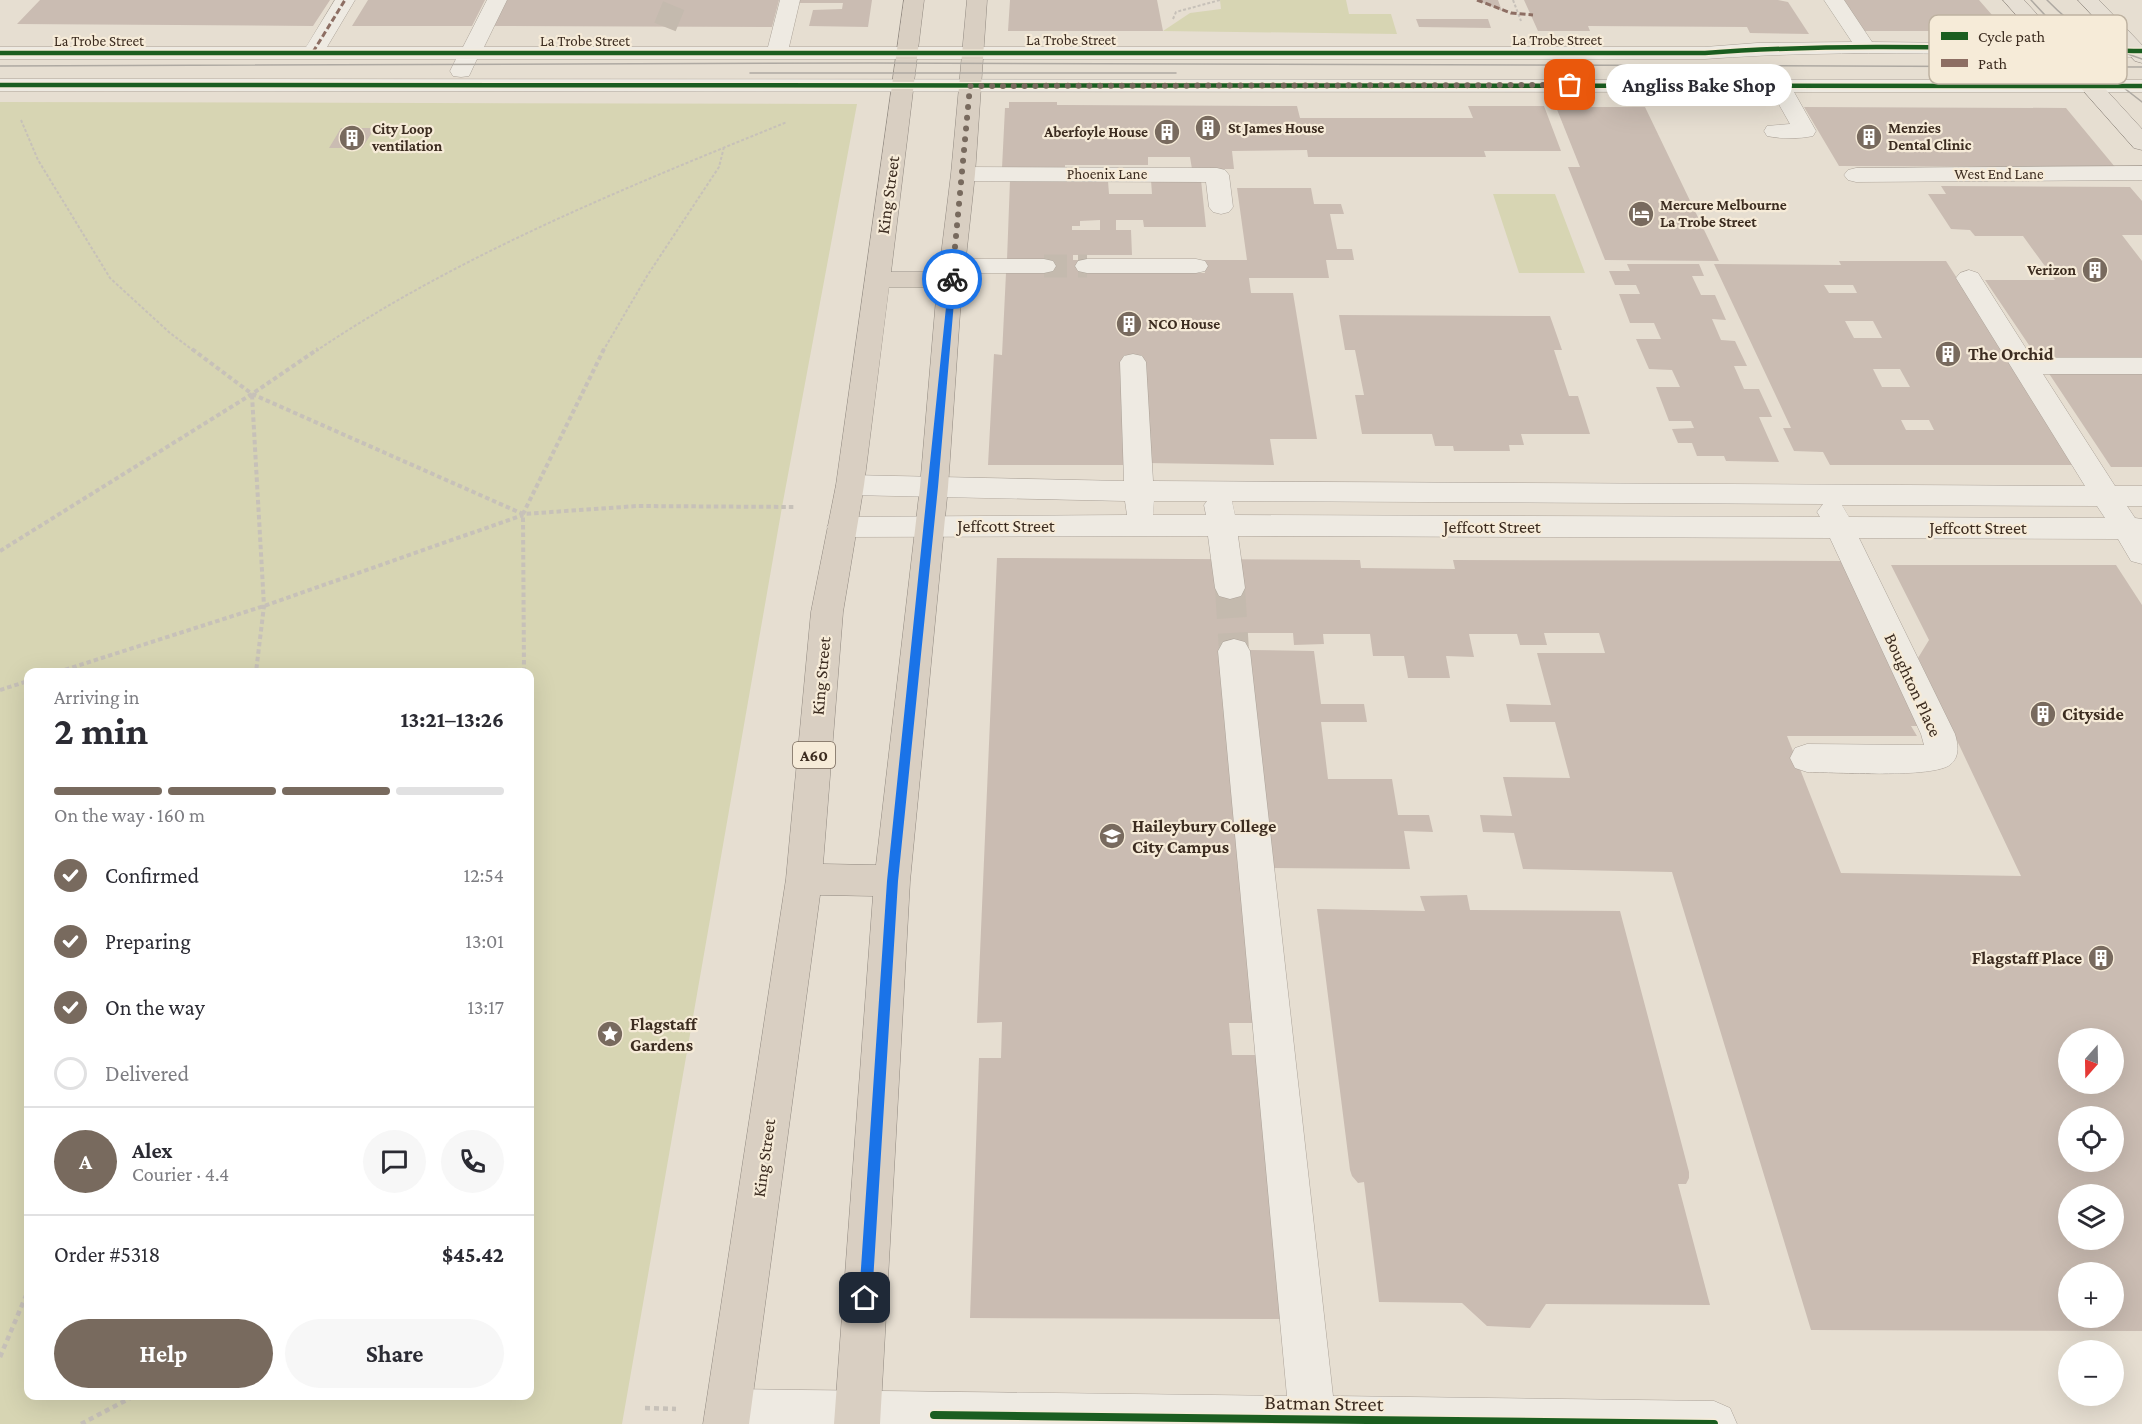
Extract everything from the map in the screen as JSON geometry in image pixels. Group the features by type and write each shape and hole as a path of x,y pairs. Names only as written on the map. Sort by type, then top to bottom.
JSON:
{"highway":[{"name":"King Street","path":"727,1418 804,879 827,612 850,486 914,0"},
{"path":"857,1419 892,881 934,487 977,0"},
{"path":"876,279 953,273"},
{"path":"804,879 892,881"}],"main road":[{"path":"2013,0 2026,15"},
{"path":"2088,0 2103,15"},
{"path":"2127,40 2140,53"},
{"path":"2089,85 2142,143"}],"street":[{"path":"313,52 345,0"},
{"path":"453,85 497,0"},
{"path":"777,53 790,0"},
{"path":"1834,0 1866,48"},
{"path":"644,85 664,32"},
{"name":"La Trobe Street","path":"0,54 313,52 1706,54 1767,49 1929,49"},
{"path":"0,85 2142,86"},
{"path":"1775,131 1805,131 1779,85"},
{"name":"West End Lane","path":"1856,175 2142,173"},
{"name":"Phoenix Lane","path":"963,174 1217,175 1221,207"},
{"path":"953,273 1044,266"},
{"path":"1087,266 1196,266"},
{"path":"1969,278 2106,496 2134,529 2142,553"},
{"path":"1133,362 1140,525"},
{"path":"2025,366 2142,366"},
{"name":"Jeffcott Street","path":"850,486 1138,491 2142,496"},
{"path":"1218,491 1230,588"},
{"path":"1823,495 1840,528"},
{"name":"Jeffcott Street","path":"842,527 1221,525 2134,529"},
{"name":"Boughton Place","path":"1808,758 1932,759 1940,754 1941,745 1938,734 1840,528"},
{"path":"1234,651 1307,1350 1312,1422"},
{"name":"Batman Street","path":"727,1418 1714,1424"}],"path":[{"path":"1171,26 1176,12 1221,0"},
{"path":"17,111 38,160 110,278 170,333 252,394 524,514"},
{"path":"0,551 252,394 341,334 456,269 629,186 794,120"},
{"path":"524,668 524,514 534,488 583,389 647,276 719,167 724,147"},
{"path":"252,394 264,606 256,668"},
{"path":"70,668 264,606 524,514 626,506 795,507"},
{"path":"0,690 24,682"},
{"path":"0,1357 24,1301"},
{"path":"81,1424 127,1400"}],"shaded area":[{"path":"1220,0 1346,0 1349,14 1391,14 1397,34 1163,31 1190,13 1221,9"},
{"name":"Flagstaff Gardens","path":"0,102 857,104 782,507 622,1424 0,1424"},
{"path":"1493,194 1555,194 1585,273 1519,273"}],"building":[{"path":"40,0 330,0 313,26 17,24"},
{"path":"368,0 485,0 472,26 352,26"},
{"path":"507,0 779,0 772,27 493,26"},
{"path":"798,0 872,0 868,27 809,26 813,10 842,9 843,3 797,3"},
{"path":"1010,0 1157,0 1163,31 1008,31"},
{"path":"1477,0 1498,0 1502,11"},
{"path":"1524,0 1778,0 1788,2 1809,34 1750,33 1747,27 1588,26 1590,31 1538,31"},
{"path":"1842,0 1979,0 1992,15 1929,15 1929,31 1864,31"},
{"path":"1416,19 1488,19 1491,28 1419,27"},
{"path":"1009,102 1057,102 1057,105 1297,106 1300,118 1473,118 1468,106 1544,106 1561,151 1484,151 1486,157 1308,157 1307,150 1232,151 1234,169 1192,169 1190,157 1148,157 1148,165 1002,168 1005,108 1009,108"},
{"name":"Mercure Melbourne La Trobe Street","path":"1556,107 1645,107 1719,261 1605,260 1568,167 1580,167"},
{"path":"1804,107 2066,108 2115,167 1839,166"},
{"name":"City Loop ventilation","path":"341,128 375,128 362,148 329,148"},
{"path":"1010,180 1108,181 1109,194 1152,194 1151,180 1201,180 1206,227 1144,227 1143,220 1116,220 1116,230 1131,230 1132,255 1073,255 1073,260 1087,260 1088,273 1205,273 1204,260 1247,260 1237,188 1311,188 1314,204 1341,204 1344,214 1330,214 1337,249 1352,249 1354,260 1326,260 1329,278 1249,278 1251,293 1293,293 1317,439 1270,439 1274,465 1147,463 1142,355 1124,355 1128,465 988,465 994,354 1002,355 1006,273 1045,273 1045,260 1007,260","holes":["1100,220 1100,230 1072,230 1072,226 1080,226 1080,221"]},
{"name":"Verizon","path":"1941,186 2130,187 2142,201 2142,235 2122,235 2142,261 2142,357 2037,357 1985,280 2055,280 2023,236 1975,236 1970,230 1951,229 1928,194 1946,194"},
{"path":"1839,261 1946,261 2077,465 1830,465 1823,452 1794,451 1783,428 1791,428 1714,264 1841,265","holes":["1824,285 1853,285 1857,293 1829,293","1845,321 1873,321 1882,338 1854,338","1873,369 1900,369 1910,387 1882,387","1901,420 1929,420 1934,430 1906,430"]},
{"path":"1627,264 1699,264 1704,276 1692,276 1701,295 1715,295 1726,320 1712,319 1721,340 1735,341 1747,366 1734,366 1744,389 1759,389 1772,417 1759,417 1779,462 1726,461 1724,456 1697,456 1692,443 1678,443 1672,429 1694,428 1691,421 1669,421 1656,387 1680,387 1672,370 1649,369 1636,339 1661,339 1654,323 1630,323 1619,294 1640,294 1636,285 1615,285 1609,271 1630,271"},
{"path":"1339,315 1550,316 1562,350 1554,350 1569,396 1578,396 1590,434 1521,434 1524,445 1509,445 1510,451 1454,451 1453,446 1435,446 1432,434 1362,434 1355,395 1364,395 1355,350 1345,350"},
{"path":"2048,372 2142,373 2142,467 2111,467"},
{"path":"997,558 1360,560 1361,568 1455,569 1453,560 1845,561 1923,726 1911,726 1917,736 1787,736 1841,873 2021,876 1918,658 1929,640 1891,565 2116,565 2142,605 2142,1331 1811,1330 1672,872 1523,869 1514,833 1483,832 1480,815 1512,816 1503,777 1570,778 1555,722 1510,722 1506,704 1551,705 1537,653 1605,653 1599,633 1544,633 1547,645 1520,645 1517,634 1469,634 1474,657 1446,656 1450,678 1408,678 1404,656 1373,656 1370,634 1323,634 1324,644 1294,645 1293,633 1246,633 1256,1023 1229,1023 1232,1055 1258,1055 1281,1319 970,1318 979,1058 1001,1058 1002,1022 977,1023"},
{"path":"1248,650 1314,651 1321,704 1364,704 1367,722 1321,722 1328,779 1392,779 1398,815 1429,815 1433,832 1404,831 1410,869 1270,868"},
{"path":"1467,895 1470,910 1620,911 1689,1172 1686,1184 1678,1184 1710,1305 1546,1304 1530,1328 1487,1326 1462,1303 1379,1302 1364,1182 1358,1183 1350,1170 1317,909 1425,911 1420,896"}],"tunnel":[{"path":"665,27 676,0"},
{"path":"1044,266 1087,266"},
{"path":"1230,588 1234,651"}],"tram line":[{"path":"2031,0 2045,15"},
{"path":"2047,0 2063,15"},
{"path":"2127,53 2142,59"},
{"path":"0,66 870,63 1929,66"},
{"path":"2127,67 2142,67"},
{"path":"750,73 1176,73"},
{"path":"2119,84 2142,102"}],"marked path":[{"path":"313,52 345,0"},
{"path":"1477,0 1511,13 1533,15"}],"cycle path":[{"path":"0,53 1705,53 1757,49 1929,49"},
{"path":"2127,51 2142,51"},
{"path":"0,85 2142,86"},
{"path":"934,1415 1714,1424"}],"way so far":[{"path":"952,279 970,86 1570,85"}],"place":[{"name":"Angliss Bake Shop","path":"1570,85"},
{"name":"St James House","path":"1208,128"},
{"name":"Aberfoyle House","path":"1167,132"},
{"name":"Menzies Dental Clinic","path":"1869,137"},
{"name":"City Loop ventilation","path":"352,138"},
{"name":"Mercure Melbourne La Trobe Street","path":"1641,214"},
{"name":"Verizon","path":"2095,270"},
{"name":"NCO House","path":"1129,324"},
{"name":"The Orchid","path":"1948,354"},
{"name":"Cityside","path":"2043,714"},
{"name":"Haileybury College City Campus","path":"1112,836"},
{"name":"Flagstaff Place","path":"2101,958"},
{"name":"Flagstaff Gardens","path":"610,1034"}],"route":[{"path":"865,1298 892,881 934,487 947,313 952,279"}]}
